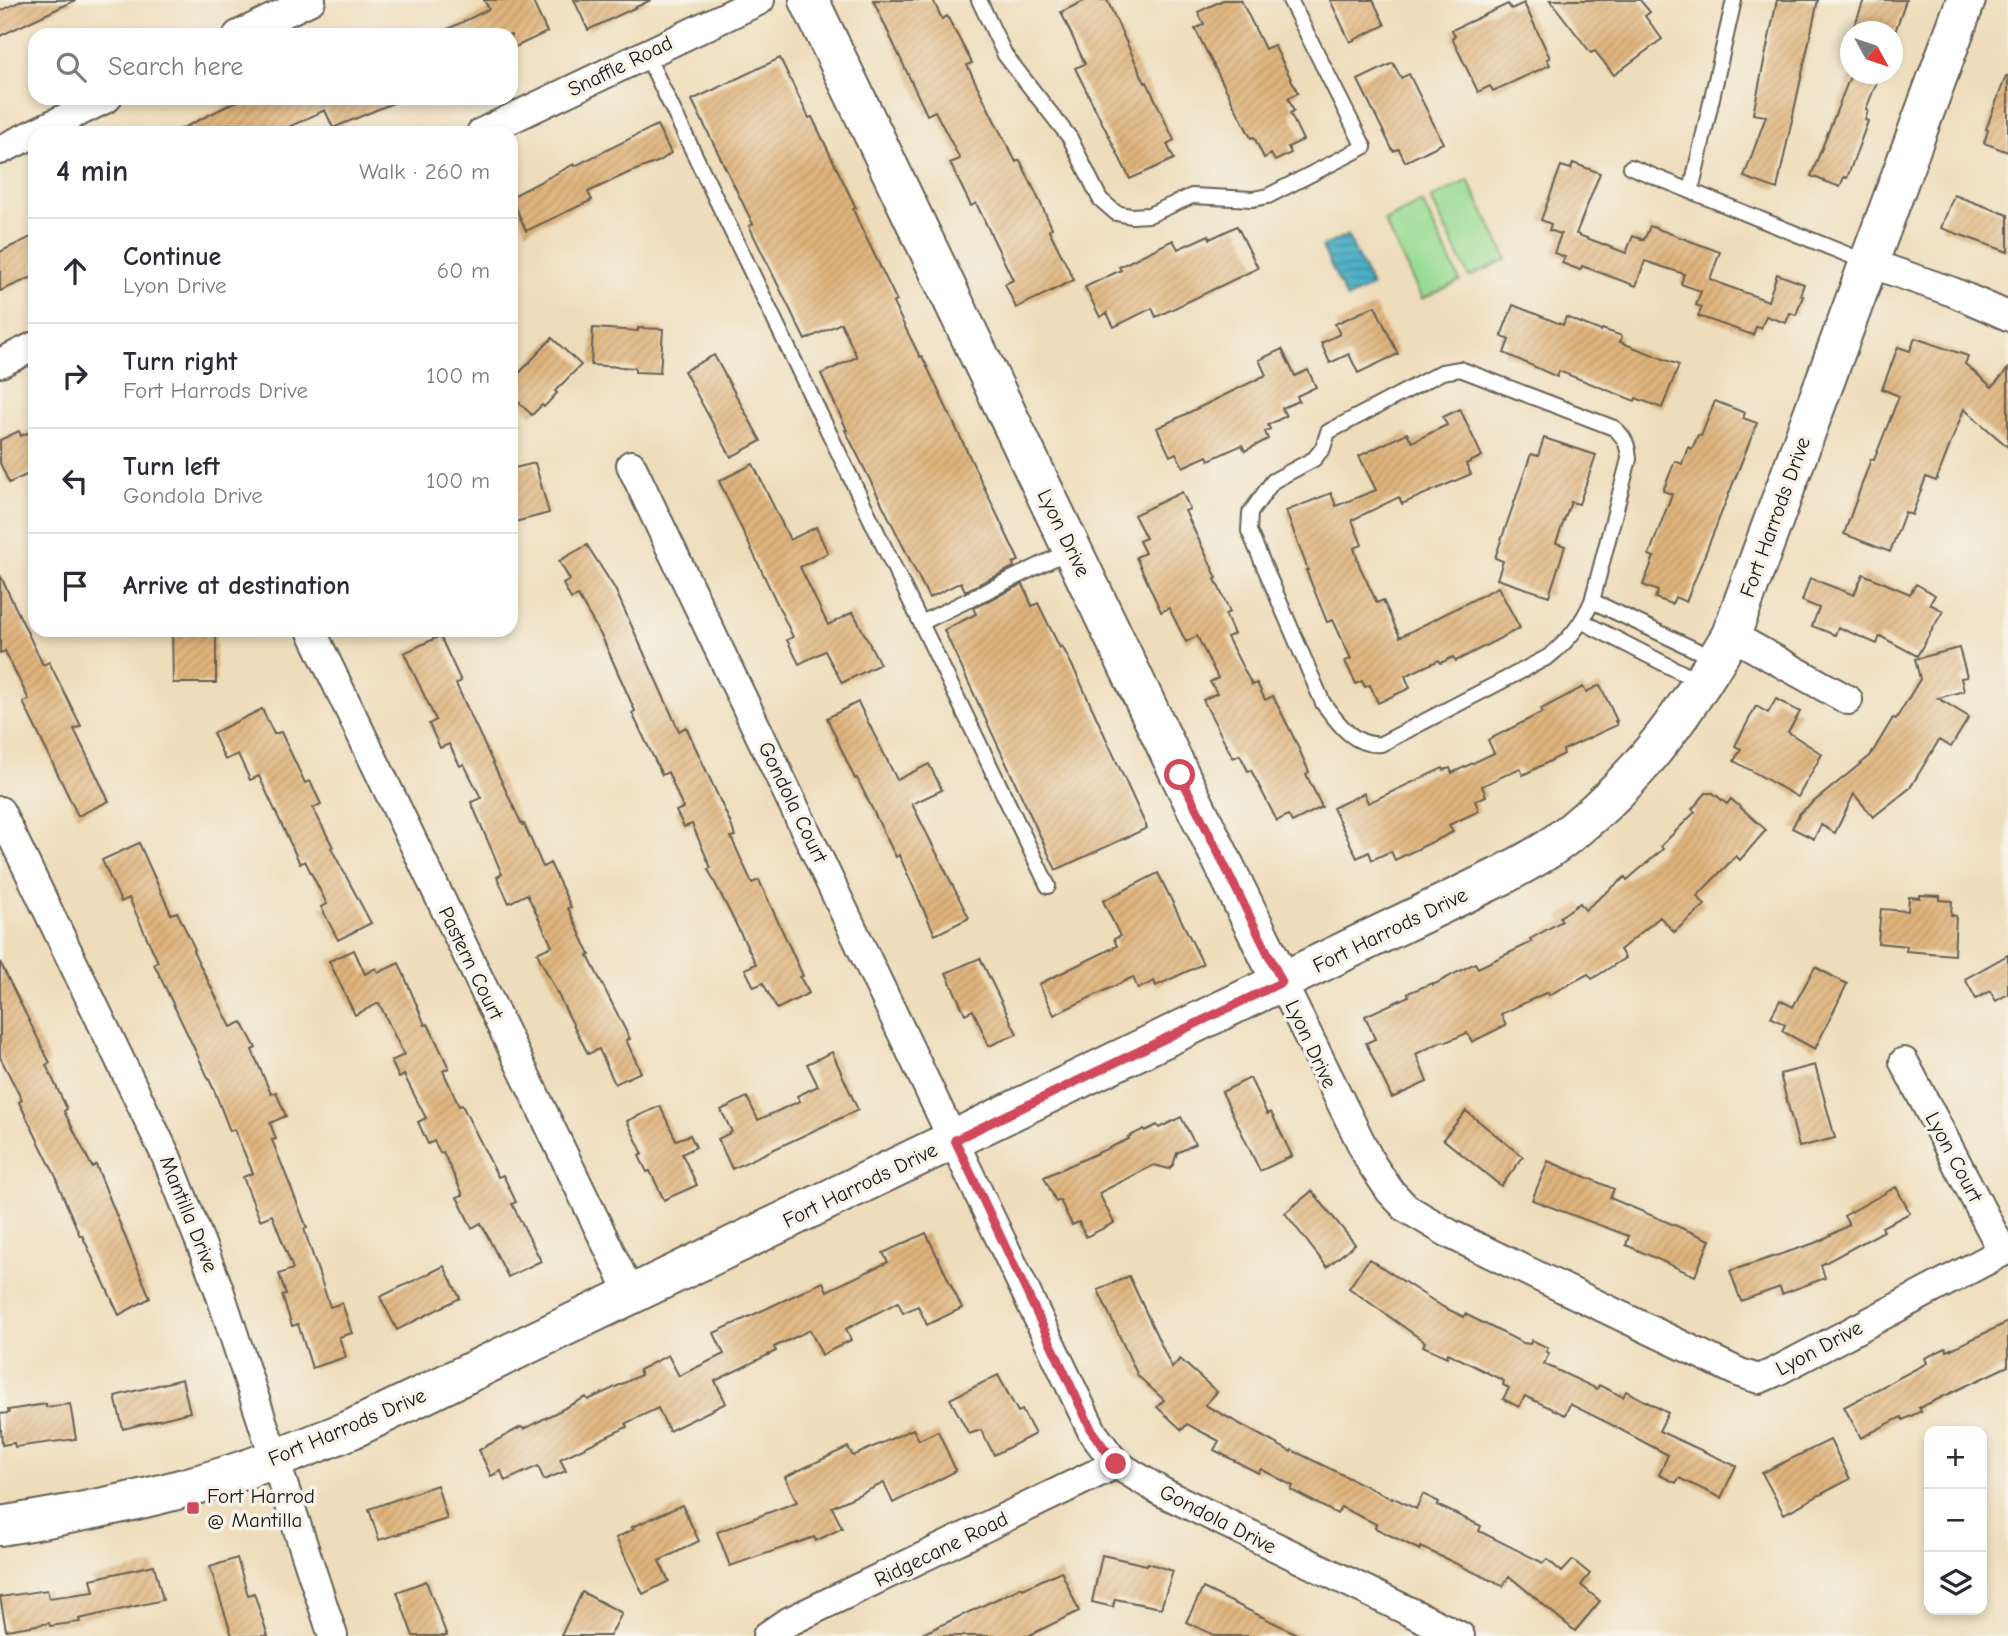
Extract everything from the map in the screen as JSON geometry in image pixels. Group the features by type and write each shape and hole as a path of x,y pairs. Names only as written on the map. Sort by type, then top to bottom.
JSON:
{"street":[{"path":"253,28 311,0"},
{"name":"Snaffle Road","path":"496,126 760,0"},
{"name":"Lyon Drive","path":"809,0 1072,550 1371,1163 1390,1191 1406,1208 1450,1234 1740,1373 1759,1379 2005,1251"},
{"name":"Fort Harrods Drive","path":"0,1526 93,1511 185,1488 275,1459 352,1429 1503,875 1549,848 1623,786 1651,756 1717,660 1966,0"},
{"path":"49,126 93,105"},
{"path":"0,150 28,136"},
{"path":"1869,263 1954,292 2008,316"},
{"path":"0,363 28,349"},
{"name":"Gondola Court","path":"631,464 955,1140"},
{"name":"Pastern Court","path":"313,637 631,1295"},
{"path":"1717,660 1847,700"},
{"name":"Mantilla Drive","path":"0,811 166,1156 218,1287 333,1636"},
{"name":"Lyon Court","path":"1904,1062 2005,1251"},
{"name":"Gondola Drive","path":"955,1140 1093,1433 1116,1464 1161,1492 1212,1518 1460,1636"},
{"name":"Ridgecane Road","path":"767,1636 786,1623 1116,1464"}],"lane":[{"path":"979,0 1005,55 1070,138 1100,199 1116,213 1131,216 1149,215 1192,196 1253,199 1268,196 1364,147 1290,0"},
{"path":"1690,191 1734,0"},
{"path":"646,54 1048,886"},
{"path":"1631,167 1869,263"},
{"path":"1460,369 1614,428 1623,436 1629,459 1592,600 1583,622 1564,645 1548,657 1381,744 1369,746 1341,727 1323,703 1249,531 1250,513 1273,481 1314,459 1323,448 1328,432 1442,372 1460,369"},
{"path":"921,623 1072,550"},
{"path":"1592,600 1717,660"},
{"path":"1583,622 1717,660"}],"green space":[{"path":"1468,180 1507,259 1469,277 1431,199"},
{"path":"1422,202 1460,281 1422,299 1384,221"}],"water":[{"path":"1347,235 1372,286 1347,299 1322,247"}],"building":[{"path":"23,0 76,0 0,36 0,11"},
{"path":"484,0 532,0 547,32 518,46 518,28 450,28 489,9"},
{"path":"574,0 651,0 588,30"},
{"path":"873,0 933,0 942,19 947,16 972,63 967,65 996,124 1016,162 1020,160 1052,228 1049,230 1074,280 1016,308 1005,284 1013,280 976,203 971,206 950,163 960,159 935,111 927,115"},
{"path":"1086,0 1107,0 1174,140 1167,144 1174,159 1130,179 1075,68 1085,64 1061,12"},
{"path":"1223,0 1241,0 1265,49 1274,45 1298,93 1288,98 1294,111 1290,113 1303,140 1288,147 1291,153 1275,161 1271,154 1264,158 1254,137 1251,138 1195,29 1204,24 1198,12"},
{"path":"1330,0 1373,0 1385,25 1350,42"},
{"path":"1550,0 1640,0 1650,12 1645,16 1662,39 1614,75 1595,51 1591,53"},
{"path":"1777,0 1818,0 1777,189 1744,177 1766,116 1753,114"},
{"path":"1864,0 1906,0 1899,21 1856,21"},
{"path":"1524,3 1550,58 1547,59 1550,65 1493,91 1490,86 1478,92 1452,38 1455,36 1452,30 1508,4 1511,9"},
{"path":"780,58 856,208 853,209 859,223 897,301 893,303 920,357 922,356 1019,561 1013,563 1014,567 965,591 961,582 929,598 845,430 821,374 857,357 841,323 805,340 749,226 753,224 692,100"},
{"path":"1393,63 1401,78 1409,74 1443,143 1405,162 1399,149 1393,151 1358,80"},
{"path":"2006,76 2008,152 1984,143 1988,130 1986,129"},
{"path":"1847,84 1876,84 1866,109 1865,120 1868,121 1847,178 1844,177 1840,187 1811,176"},
{"path":"229,105 388,105 338,126 332,126 325,110 291,126 187,126"},
{"path":"657,125 671,153 660,161 588,192 592,200 526,231 518,213 518,193 574,164 575,166"},
{"path":"1573,163 1600,173 1576,234 1626,253 1633,236 1644,240 1650,226 1720,252 1710,279 1724,285 1768,301 1777,274 1804,284 1796,315 1790,313 1786,323 1766,316 1761,328 1756,327 1753,335 1698,316 1702,307 1696,305 1701,291 1681,284 1684,274 1645,261 1636,286 1582,266 1580,270 1562,263 1565,257 1554,253 1561,234 1549,230 1551,224 1541,220 1561,166 1571,169"},
{"path":"1954,195 2008,215 2008,252 1941,228"},
{"path":"1237,226 1258,268 1156,317 1152,308 1114,327 1107,313 1100,317 1085,287 1173,240 1178,249 1209,235 1210,239"},
{"path":"28,238 28,279 0,291 0,252"},
{"path":"1513,305 1563,325 1566,317 1622,336 1620,342 1679,365 1662,408 1636,398 1635,401 1559,371 1557,377 1504,353 1509,340 1501,336"},
{"path":"1375,306 1398,354 1358,373 1349,354 1330,363 1321,343 1340,334 1335,324"},
{"path":"593,328 638,331 638,328 663,329 660,373 591,365"},
{"path":"552,338 581,365 555,391 557,393 544,407 542,405 532,415 518,402 518,374"},
{"path":"1915,338 1968,356 1965,364 1992,387 2008,369 2008,447 1964,409 1936,481 1926,477 1912,515 1905,512 1890,552 1844,534 1871,459 1874,460 1899,396 1882,389 1898,347 1910,351"},
{"path":"1282,349 1295,376 1308,370 1316,387 1297,396 1299,401 1282,408 1286,416 1268,425 1270,429 1265,432 1268,439 1245,451 1242,445 1209,460 1207,456 1183,467 1176,453 1170,456 1157,428 1266,375 1259,360"},
{"path":"714,355 761,441 731,457 684,371"},
{"path":"1715,401 1745,413 1743,418 1757,423 1686,602 1675,597 1672,604 1655,598 1658,591 1643,585 1654,557 1649,555 1672,494 1663,491 1675,461 1682,464 1688,447 1692,449 1698,435 1701,436"},
{"path":"1460,409 1482,456 1466,464 1471,474 1402,504 1399,497 1352,520 1362,545 1354,548 1377,603 1383,600 1400,637 1498,587 1520,628 1456,661 1453,657 1441,663 1439,660 1405,676 1410,688 1378,703 1370,685 1365,687 1362,681 1356,684 1345,661 1351,659 1333,620 1327,622 1286,511 1331,493 1336,506 1376,490 1359,456 1407,433 1412,442 1447,425 1443,417"},
{"path":"19,431 21,436 28,433 28,474 9,483 0,463 0,440"},
{"path":"1544,438 1596,455 1579,504 1571,502 1556,543 1565,546 1549,596 1497,579 1503,561 1495,558 1531,454 1538,456"},
{"path":"535,463 549,513 518,521 518,467"},
{"path":"753,464 790,540 816,527 828,553 800,567 828,625 853,612 880,664 842,683 825,651 799,664 787,640 793,637 719,481"},
{"path":"1182,492 1190,509 1185,511 1230,612 1225,614 1234,634 1227,637 1252,685 1257,683 1265,700 1273,696 1296,742 1309,772 1306,774 1322,807 1292,822 1288,815 1277,821 1251,770 1248,771 1240,755 1233,758 1203,700 1217,693 1210,682 1218,678 1197,636 1186,642 1169,608 1161,612 1136,557 1145,553 1139,541 1146,538 1134,515"},
{"path":"587,545 615,589 679,731 686,727 730,822 735,836 731,837 752,883 759,880 803,976 800,977 809,993 777,1009 763,983 754,987 745,969 756,964 708,869 711,868 692,824 684,827 676,811 683,808 668,772 662,775 632,713 635,711 602,637 578,596 571,599 563,584 570,580 559,561"},
{"path":"1863,574 1910,594 1916,584 1935,595 1930,604 1943,611 1917,656 1880,636 1877,644 1838,627 1835,635 1812,626 1819,608 1802,601 1810,578 1854,595"},
{"path":"0,575 43,665 49,662 81,726 74,729 109,801 78,816 23,702 29,700 5,651 0,653"},
{"path":"1023,584 1032,606 1038,603 1078,677 1147,828 1056,870 944,630 976,614 973,608"},
{"path":"172,637 216,637 216,683 173,683"},
{"path":"440,637 461,681 456,684 543,867 550,863 571,907 568,908 590,955 588,956 630,1039 626,1040 641,1072 615,1084 599,1049 588,1054 537,953 552,946 527,894 509,903 497,877 502,874 471,802 481,798 464,764 460,766 449,744 440,748 429,724 436,720 404,653"},
{"path":"1959,648 1967,677 1961,678 1964,691 1938,698 1969,717 1951,747 1939,740 1910,788 1873,817 1854,794 1835,833 1821,825 1814,839 1792,828 1800,813 1870,756 1920,679 1915,659"},
{"path":"1600,685 1617,725 1563,750 1564,754 1523,775 1520,768 1482,786 1486,796 1475,801 1479,811 1449,825 1453,832 1395,860 1391,851 1372,860 1369,852 1357,858 1333,808 1364,793 1368,803 1443,768 1450,768 1452,773 1494,753 1488,740 1543,712 1541,709 1583,687 1586,692"},
{"path":"1776,699 1800,712 1788,732 1822,754 1798,797 1734,761 1741,749 1735,746 1756,706 1768,713"},
{"path":"858,702 897,780 929,764 942,790 912,804 969,918 935,935 899,855 896,857 827,718"},
{"path":"262,709 274,734 281,732 305,783 310,781 321,804 313,808 371,923 338,940 321,907 327,904 305,861 300,864 259,776 250,780 238,754 225,760 213,733"},
{"path":"1706,793 1713,793 1727,804 1731,799 1766,830 1740,860 1736,856 1697,896 1705,905 1674,932 1660,917 1620,950 1625,958 1592,979 1588,974 1549,995 1548,992 1501,1014 1506,1025 1472,1042 1467,1033 1416,1054 1427,1082 1392,1098 1366,1043 1375,1039 1365,1016 1475,963 1478,968 1532,942 1530,939 1562,921 1560,917 1580,903 1585,910 1625,877 1627,880 1663,849 1661,846 1695,812 1692,809"},
{"path":"139,843 171,914 177,912 231,1027 242,1022 256,1048 252,1050 271,1094 276,1092 286,1116 270,1123 276,1139 272,1140 307,1228 304,1229 330,1307 342,1303 352,1333 339,1337 346,1357 312,1368 298,1324 292,1326 282,1295 286,1294 279,1274 293,1269 272,1215 260,1220 243,1177 253,1173 234,1129 230,1131 214,1090 154,964 158,962 129,898 121,902 102,860"},
{"path":"1158,873 1203,964 1156,986 1154,981 1138,989 1133,977 1054,1015 1039,984 1117,946 1114,939 1120,936 1103,901"},
{"path":"1920,895 1940,896 1940,900 1952,901 1951,915 1956,916 1954,955 1906,951 1907,946 1878,943 1881,909 1908,911 1909,897 1920,898"},
{"path":"354,950 365,974 376,968 378,973 399,963 425,1025 428,1024 449,1068 443,1071 459,1106 462,1105 498,1177 503,1175 516,1202 512,1204 541,1261 508,1277 481,1223 472,1228 457,1197 463,1195 443,1152 440,1153 434,1141 428,1144 418,1122 426,1118 404,1075 399,1078 391,1061 404,1055 379,1003 355,1015 329,961"},
{"path":"2008,955 2008,994 1996,1001 1990,991 1976,999 1965,979"},
{"path":"980,958 1017,1034 989,1046 973,1010 965,1014 946,973"},
{"path":"0,962 50,1063 46,1065 67,1109 64,1111 92,1167 96,1165 150,1298 119,1315 82,1235 80,1236 58,1181 19,1102 22,1100 0,1057"},
{"path":"1815,967 1847,984 1815,1049 1782,1031 1785,1025 1771,1017 1780,1000 1793,1007"},
{"path":"832,1052 858,1110 732,1169 718,1139 732,1132 721,1110 747,1097 758,1120 800,1101 797,1096 818,1086 807,1064"},
{"path":"1815,1065 1835,1138 1799,1147 1780,1074"},
{"path":"1250,1078 1267,1114 1271,1112 1292,1156 1260,1171 1222,1092"},
{"path":"660,1106 676,1140 690,1135 696,1147 682,1154 697,1185 664,1200 650,1171 647,1172 639,1156 643,1154 627,1121"},
{"path":"1466,1111 1523,1157 1501,1186 1443,1139"},
{"path":"1181,1117 1195,1144 1177,1153 1169,1169 1154,1165 1099,1193 1114,1223 1086,1237 1079,1222 1072,1225 1060,1200 1056,1202 1044,1177 1129,1139 1128,1137 1144,1129 1145,1131 1157,1125 1159,1128"},
{"path":"1548,1161 1614,1189 1610,1198 1710,1240 1695,1276 1626,1245 1629,1236 1532,1200"},
{"path":"1896,1187 1910,1213 1882,1227 1884,1231 1821,1265 1825,1278 1782,1294 1780,1287 1741,1301 1730,1271 1818,1242 1849,1225 1844,1216"},
{"path":"1312,1191 1355,1244 1327,1267 1285,1213"},
{"path":"926,1233 962,1308 927,1325 918,1306 903,1313 898,1302 846,1329 851,1340 822,1355 810,1330 774,1347 776,1351 715,1381 726,1403 669,1431 658,1408 626,1423 627,1427 560,1459 566,1471 544,1480 538,1466 505,1481 501,1471 491,1476 479,1450 521,1427 524,1429 586,1397 588,1400 641,1375 639,1370 668,1355 679,1376 724,1354 714,1333 823,1282 827,1291 888,1262 883,1253"},
{"path":"1369,1259 1443,1307 1464,1317 1465,1314 1523,1343 1530,1344 1532,1340 1548,1348 1546,1352 1549,1353 1544,1364 1597,1389 1599,1385 1623,1397 1626,1391 1668,1413 1659,1431 1736,1466 1721,1498 1679,1478 1676,1483 1659,1475 1668,1455 1610,1424 1570,1404 1565,1415 1525,1396 1519,1407 1503,1399 1509,1388 1503,1385 1504,1381 1448,1353 1447,1357 1423,1346 1425,1342 1349,1288"},
{"path":"444,1266 460,1298 397,1330 380,1297"},
{"path":"1129,1276 1172,1368 1180,1359 1217,1392 1205,1405 1291,1452 1292,1450 1416,1509 1423,1494 1439,1502 1437,1505 1481,1526 1479,1531 1543,1563 1547,1559 1562,1572 1573,1560 1590,1574 1581,1585 1600,1601 1575,1631 1509,1576 1503,1586 1421,1547 1420,1550 1375,1528 1376,1524 1341,1507 1337,1514 1291,1490 1293,1486 1261,1469 1258,1473 1214,1450 1219,1441 1187,1424 1182,1430 1157,1407 1164,1400 1138,1376 1098,1290"},
{"path":"2008,1322 2008,1366 1919,1408 1921,1411 1903,1420 1901,1417 1861,1438 1844,1407 1927,1363 1925,1358 1946,1348 1947,1351"},
{"path":"998,1375 1018,1412 1022,1410 1035,1434 994,1455 981,1430 969,1434 950,1399"},
{"path":"182,1379 190,1412 123,1429 115,1396"},
{"path":"46,1404 46,1407 70,1404 76,1439 15,1447 14,1443 2,1445 0,1414 9,1413 8,1410"},
{"path":"913,1429 919,1440 938,1431 956,1471 893,1503 884,1483 832,1507 842,1528 816,1541 814,1537 730,1566 717,1532 797,1502 785,1477 848,1447 853,1456"},
{"path":"1830,1440 1850,1479 1784,1514 1762,1473"},
{"path":"437,1485 447,1519 379,1540 369,1509"},
{"path":"682,1505 699,1541 659,1561 669,1581 643,1594 616,1538 634,1529 632,1527"},
{"path":"1102,1555 1147,1565 1148,1563 1173,1571 1161,1608 1115,1599 1113,1607 1092,1602"},
{"path":"237,1558 248,1595 254,1593 268,1636 232,1636 210,1567"},
{"path":"154,1565 163,1600 79,1619 80,1622 50,1626 49,1623 6,1630 0,1597 47,1590 49,1598 94,1592 91,1579"},
{"path":"1061,1571 1079,1611 1028,1636 918,1636 1022,1587 1023,1589"},
{"path":"426,1581 447,1636 413,1636 397,1592"},
{"path":"1203,1588 1301,1636 1216,1636 1186,1622"},
{"path":"582,1592 622,1613 610,1636 561,1636"}],"place":[{"name":"Fort Harrod @ Mantilla","path":"193,1508"}],"route":[{"path":"1116,1464 1093,1433 955,1140 1282,982 1180,775"}]}
